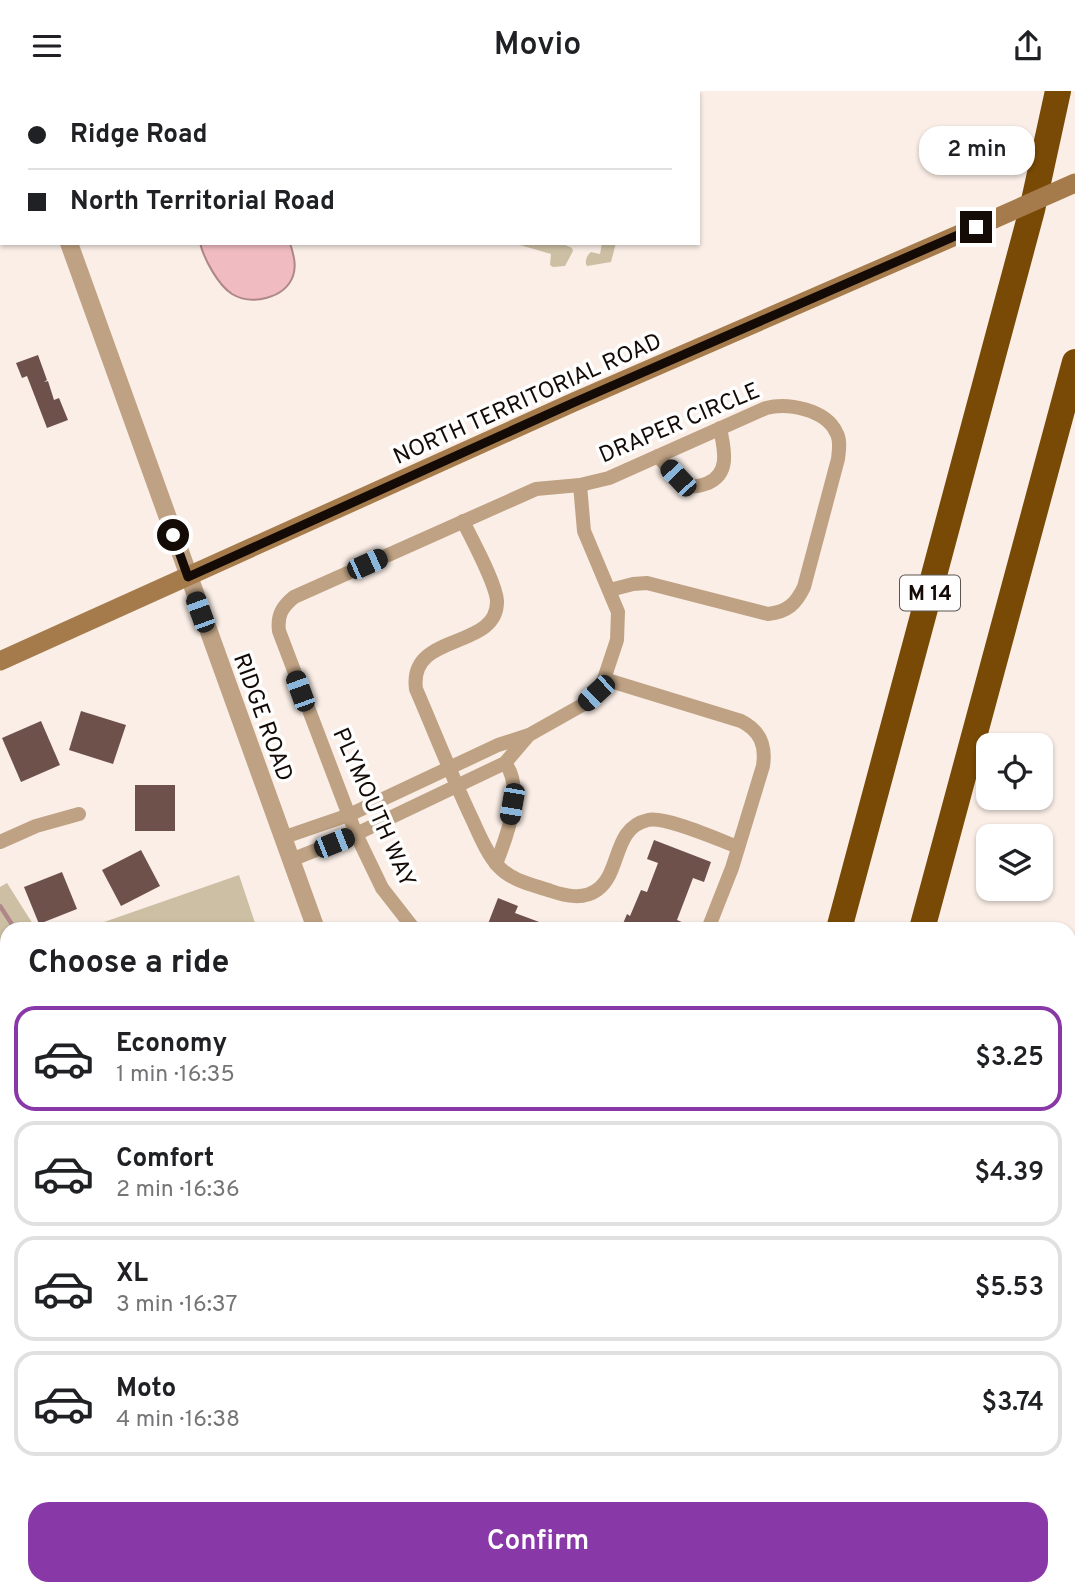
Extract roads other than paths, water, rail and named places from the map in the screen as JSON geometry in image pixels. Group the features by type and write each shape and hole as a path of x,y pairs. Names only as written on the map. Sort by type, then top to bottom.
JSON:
{"highway":[{"name":"M 14","path":"841,922 1032,210 1058,91"},
{"path":"924,922 1075,362"}],"main road":[{"name":"NORTH TERRITORIAL ROAD","path":"0,661 575,402 1075,183"}],"street":[{"name":"RIDGE ROAD","path":"70,245 313,922"},
{"name":"DRAPER CIRCLE","path":"580,485 609,478 766,408 783,405 824,418 837,433 840,445 838,459 804,587 799,599 785,610 768,614 647,583 610,590"},
{"path":"658,456 678,478 691,486 702,486 715,480 723,469 725,456 720,428"},
{"path":"282,838 349,815 498,745 529,735 584,704 596,693 604,679 619,629 618,612 584,531 580,485"},
{"name":"PLYMOUTH WAY","path":"409,922 382,888 356,834 279,631 280,613 285,604 294,597 536,489 580,485"},
{"path":"463,521 495,590 497,605 494,616 479,631 428,654 421,661 415,678 416,689 457,787 496,864 516,879 573,897 590,894 599,888 608,876 625,835 645,820 661,820 738,847"},
{"path":"604,679 741,721 757,732 762,741 765,754 738,847 711,922"},
{"path":"291,860 356,834 505,763 529,735"},
{"path":"496,864 506,837 515,785 512,772 505,763"},
{"path":"0,842 36,826 79,814"}],"waterway":[{"path":"0,906 10,922"}]}
